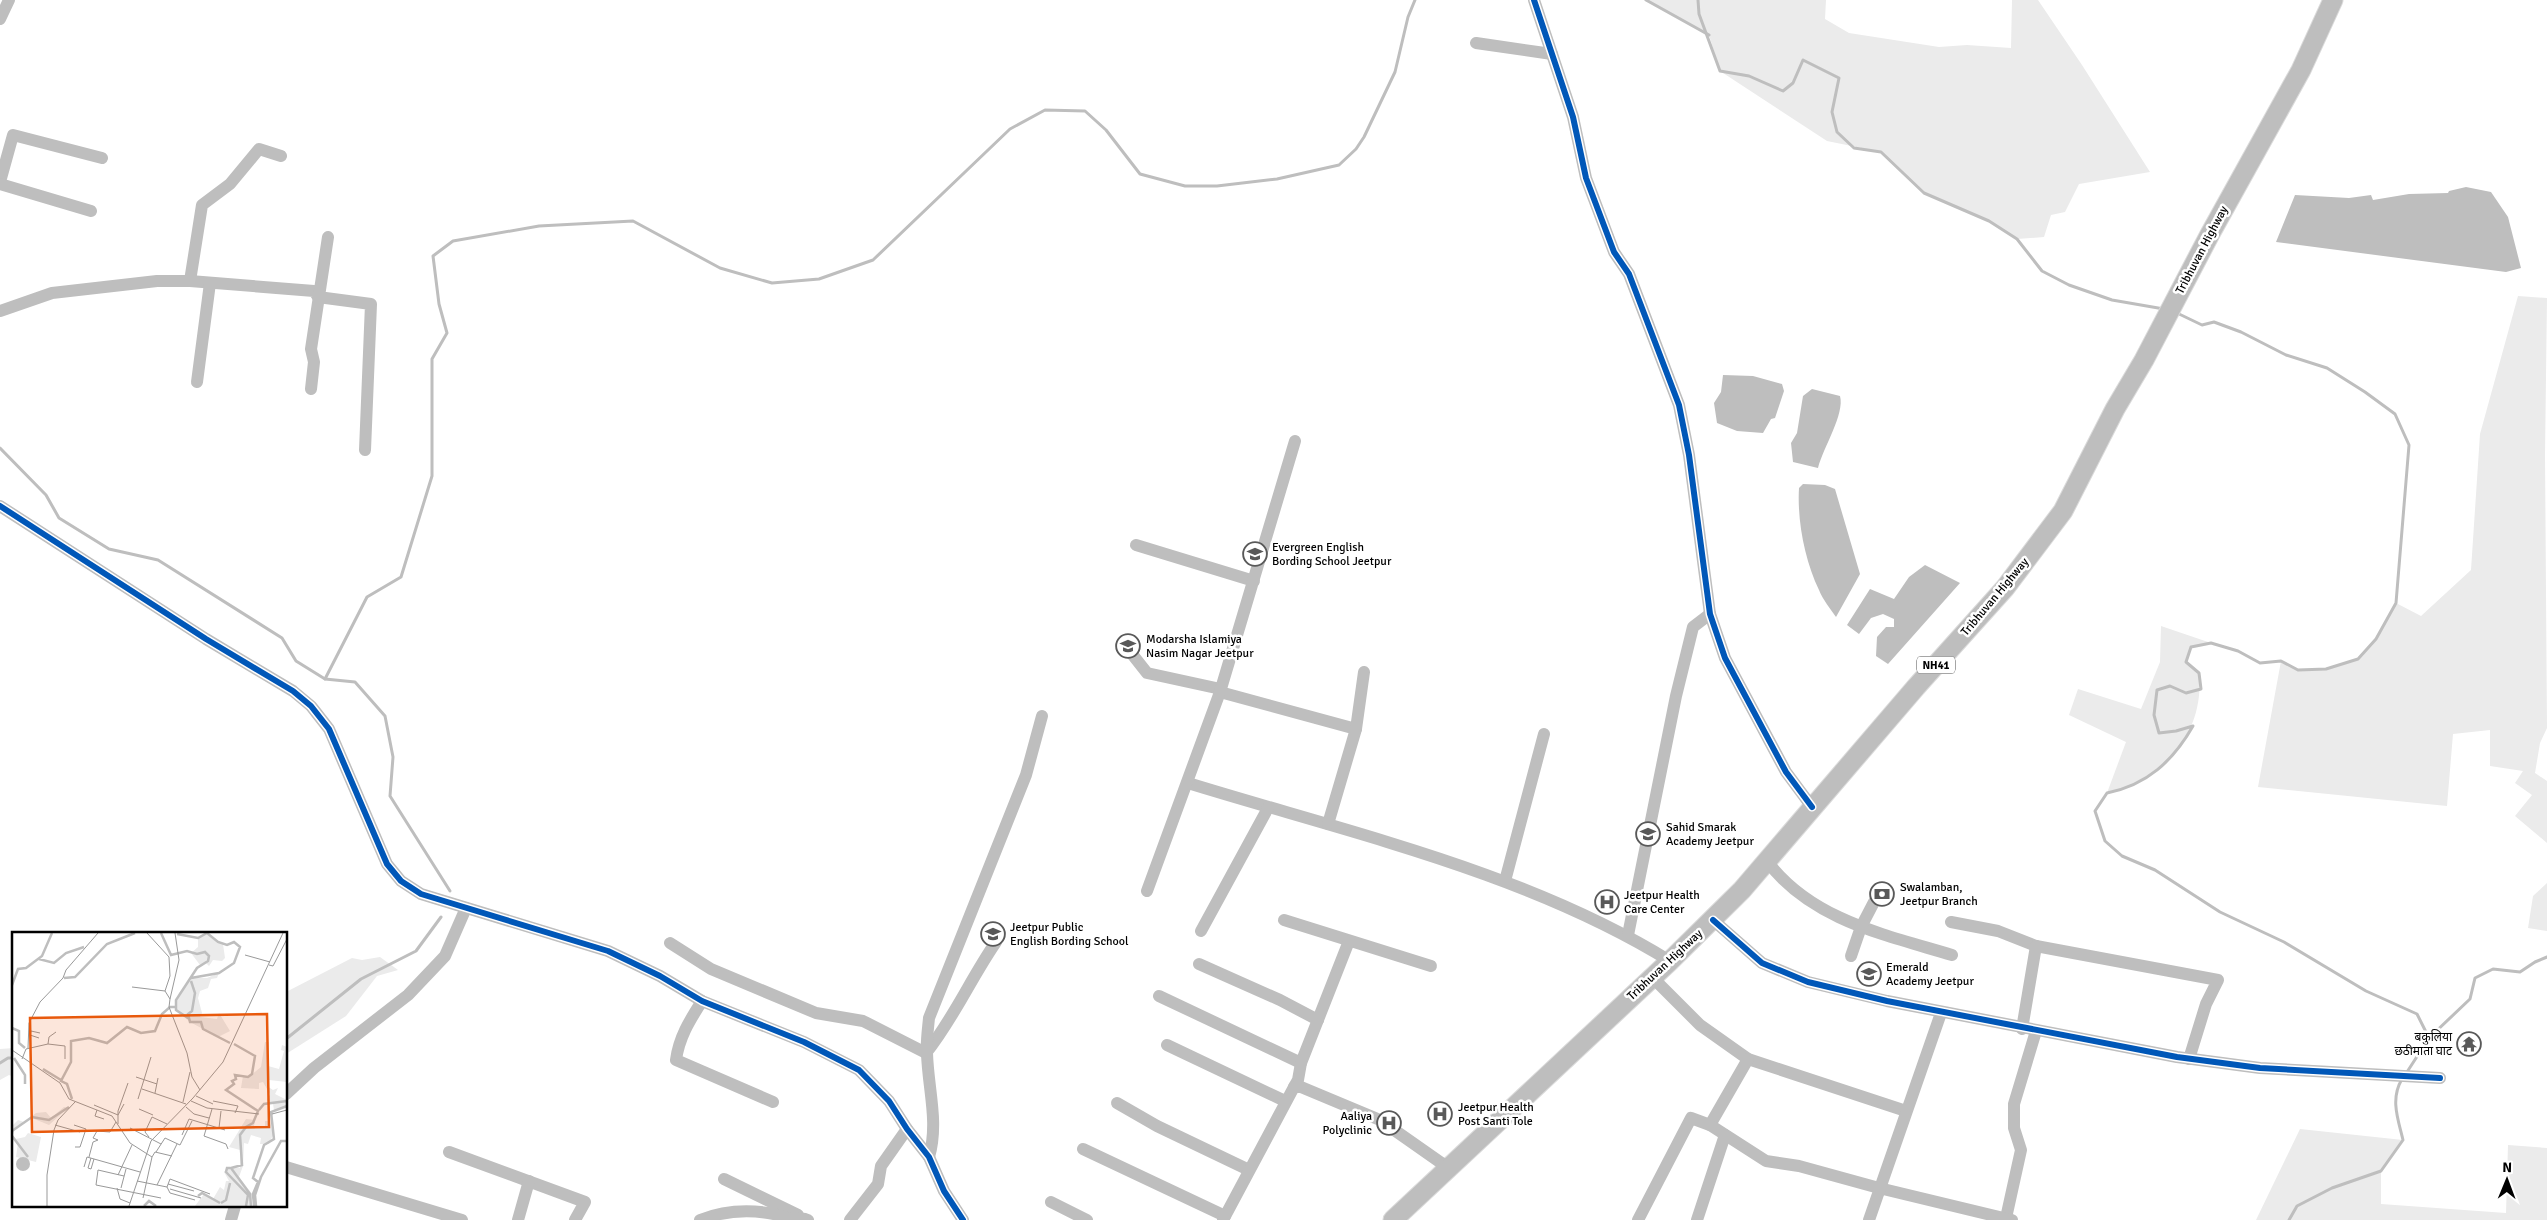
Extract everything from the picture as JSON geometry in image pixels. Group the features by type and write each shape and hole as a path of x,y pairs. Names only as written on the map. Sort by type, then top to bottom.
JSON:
{"highway":[{"name":"Tribhuvan Highway","path":"1393,1220 1447,1167 1653,978 1713,920 1767,862 1812,807 2006,588 2063,511 2115,409 2144,360 2210,234 2301,70 2333,0"}],"street":[{"path":"0,19 9,0"},
{"path":"1534,0 1573,117 1586,178 1614,252 1629,274 1679,405 1689,455 1710,614 1730,667 1786,772 1812,807"},
{"path":"1476,43 1552,54"},
{"path":"91,211 0,183 13,134 102,158"},
{"path":"190,281 202,206 230,184 259,149 281,156"},
{"path":"311,389 314,362 311,349 328,237"},
{"path":"0,311 52,293 158,281 190,281 314,290 318,297"},
{"path":"198,382 210,283"},
{"path":"318,297 371,304 365,450"},
{"path":"1147,891 1220,692 1295,441"},
{"path":"0,506 198,634 293,690 311,706 329,729 387,864 401,881 421,894 608,951 660,976 702,1001 804,1042 859,1070 889,1101 929,1158 944,1191 962,1220"},
{"path":"1136,545 1254,581"},
{"path":"1628,935 1676,696 1693,627 1710,614"},
{"path":"1132,654 1147,673 1216,688 1220,692 1356,729"},
{"path":"1328,824 1356,729 1364,672"},
{"path":"929,1158 934,1140 934,1120 926,1052 929,1018 1026,775 1042,716"},
{"path":"1505,881 1544,734"},
{"path":"1188,783 1268,808 1328,824 1541,894 1628,935 1670,961"},
{"path":"1201,931 1268,808"},
{"path":"1767,862 1781,880 1809,902 1861,927 1952,955"},
{"path":"1851,956 1861,927 1874,902"},
{"path":"288,1092 314,1068 408,994 445,956 466,908"},
{"path":"1284,920 1431,966"},
{"path":"1713,920 1762,962 1808,982 1941,1013 2189,1059 2260,1068 2440,1078"},
{"path":"1951,922 1998,931 2036,946 2218,980 2206,1004 2189,1059"},
{"path":"1083,1149 1224,1218 1298,1080 1301,1063 1349,941"},
{"path":"926,1052 954,1014 981,964 996,942"},
{"path":"670,943 711,969 816,1014 864,1021 926,1052"},
{"path":"2022,1029 2036,946"},
{"path":"1199,964 1280,1000 1318,1020"},
{"path":"1653,978 1700,1026 1748,1059 1906,1111"},
{"path":"1159,996 1301,1063"},
{"path":"702,1001 685,1029 678,1047 676,1060 773,1102"},
{"path":"1869,1220 1941,1013"},
{"path":"1638,1220 1691,1118 1710,1125 1766,1161 1799,1166 1879,1188 2009,1219 2021,1150 2014,1128 2014,1104 2036,1031"},
{"path":"1167,1045 1285,1102"},
{"path":"1710,1125 1748,1059"},
{"path":"1294,1087 1301,1087 1380,1120 1447,1167"},
{"path":"1117,1103 1157,1126 1249,1170"},
{"path":"850,1220 878,1184 881,1166 907,1129"},
{"path":"1697,1220 1726,1135"},
{"path":"449,1152 584,1202 575,1220"},
{"path":"288,1168 462,1220"},
{"path":"724,1179 805,1219"},
{"path":"518,1220 529,1181"},
{"path":"1051,1202 1087,1220"},
{"path":"700,1220 719,1212 744,1211 772,1214 792,1219 805,1219"}],"shaded area":[{"path":"1646,0 1826,0 1825,19 1849,33 1939,47 1967,45 2011,48 2012,0 2038,0 2150,172 2079,184 2065,212 2051,215 2044,237 2017,239 1989,221 1924,193 1881,152 1827,141 1720,71 1709,35"},
{"path":"2466,187 2491,192 2508,217 2521,268 2506,272 2276,242 2295,195 2349,198 2371,195 2373,200 2409,194 2448,193 2449,191"},
{"path":"2518,296 2547,298 2545,455 2547,728 2540,743 2535,773 2547,781 2547,843 2515,816 2532,795 2515,783 2523,771 2490,766 2490,730 2453,734 2447,806 2258,787 2281,661 2298,670 2326,669 2358,659 2376,639 2396,603 2421,616 2471,570 2480,434"},
{"path":"1723,375 1753,376 1782,384 1784,391 1775,418 1771,419 1763,433 1737,431 1717,423 1714,403 1721,392"},
{"path":"1812,389 1840,396 1841,403 1837,421 1818,468 1793,462 1791,443 1797,433 1803,396"},
{"path":"1803,484 1825,485 1835,489 1860,574 1836,617 1821,594 1806,554 1799,514 1799,488"},
{"path":"1925,565 1960,583 1888,664 1876,656 1877,637 1886,627 1894,627 1894,619 1883,614 1871,618 1859,634 1847,625 1870,589 1894,599 1909,577"},
{"path":"2161,626 2211,643 2191,647 2186,661 2199,673 2199,695 2195,715 2188,734 2177,751 2163,765 2128,787 2107,793 2126,742 2069,715 2078,689 2141,709 2160,662"},
{"path":"2547,883 2547,931 2528,928 2533,896"},
{"path":"380,957 398,970 377,976 346,1016 288,1053 288,991 352,958 362,960"},
{"path":"12,1048 12,1076 9,1075 0,1080 0,1049"},
{"path":"2300,1129 2403,1140 2381,1171 2381,1204 2506,1213 2508,1145 2547,1148 2547,1220 2256,1220"}],"waterway":[{"path":"450,891 390,796 393,757 385,716 355,682 325,679 367,597 401,577 432,476 432,359 447,333 439,304 433,256 453,241 539,226 633,221 720,268 772,283 819,279 873,260 1010,129 1045,110 1085,111 1106,130 1140,174 1185,186 1217,186 1277,179 1339,165 1356,149 1364,137 1395,72 1408,17 1415,0"},
{"path":"1646,0 1709,35"},
{"path":"1698,0 1699,14 1720,71 1749,76 1783,91 1793,83 1803,60 1839,78 1832,112 1837,132 1854,148 1881,152 1924,193 1989,221 2017,239 2042,271 2069,285 2112,300 2164,309"},
{"path":"2177,313 2202,325 2214,322 2241,332 2286,355 2327,368 2395,414 2409,445 2396,603 2376,639 2358,659 2326,669 2298,670 2281,661 2260,663 2238,651 2211,643 2191,647 2186,662 2199,673 2201,689 2186,693 2170,686 2157,690 2154,715 2159,733 2193,726 2177,750 2158,770 2134,784 2107,793 2095,811 2105,841 2122,856 2155,870 2220,912 2284,942 2366,991 2417,1014 2429,1038 2407,1072"},
{"path":"0,448 46,495 59,518 109,549 158,560 282,638 296,661 325,679"},
{"path":"288,1037 361,979 416,951 441,917"},
{"path":"2429,1038 2470,999 2475,978 2493,969 2520,972 2547,957"},
{"path":"0,1063 8,1058 12,1058"},
{"path":"2289,1220 2297,1206 2332,1188 2381,1171 2403,1140 2396,1109 2396,1094 2402,1079"}],"cycle path":[{"path":"1534,0 1573,117 1586,178 1614,252 1629,274 1679,405 1689,455 1710,614 1725,658 1786,772 1812,807"},
{"path":"0,506 206,639 293,691 311,706 329,729 387,864 401,881 421,894 608,951 660,976 702,1001 804,1042 859,1070 889,1101 907,1129 929,1157 944,1191 963,1220"},
{"path":"1713,920 1762,963 1808,982 1887,1001 2177,1057 2260,1068 2440,1078"}],"place":[{"name":"Evergreen English Bording School Jeetpur","path":"1255,554"},
{"name":"Modarsha Islamiya Nasim Nagar Jeetpur","path":"1128,646"},
{"name":"Sahid Smarak Academy Jeetpur","path":"1648,834"},
{"name":"Swalamban, Jeetpur Branch","path":"1882,894"},
{"name":"Jeetpur Health Care Center","path":"1607,902"},
{"name":"Jeetpur Public English Bording School","path":"993,934"},
{"name":"Emerald Academy Jeetpur","path":"1869,974"},
{"name":"बकुलिया छठीमाता घाट","path":"2469,1044"},
{"name":"Jeetpur Health Post Santi Tole","path":"1440,1114"},
{"name":"Aaliya Polyclinic","path":"1389,1123"}]}
